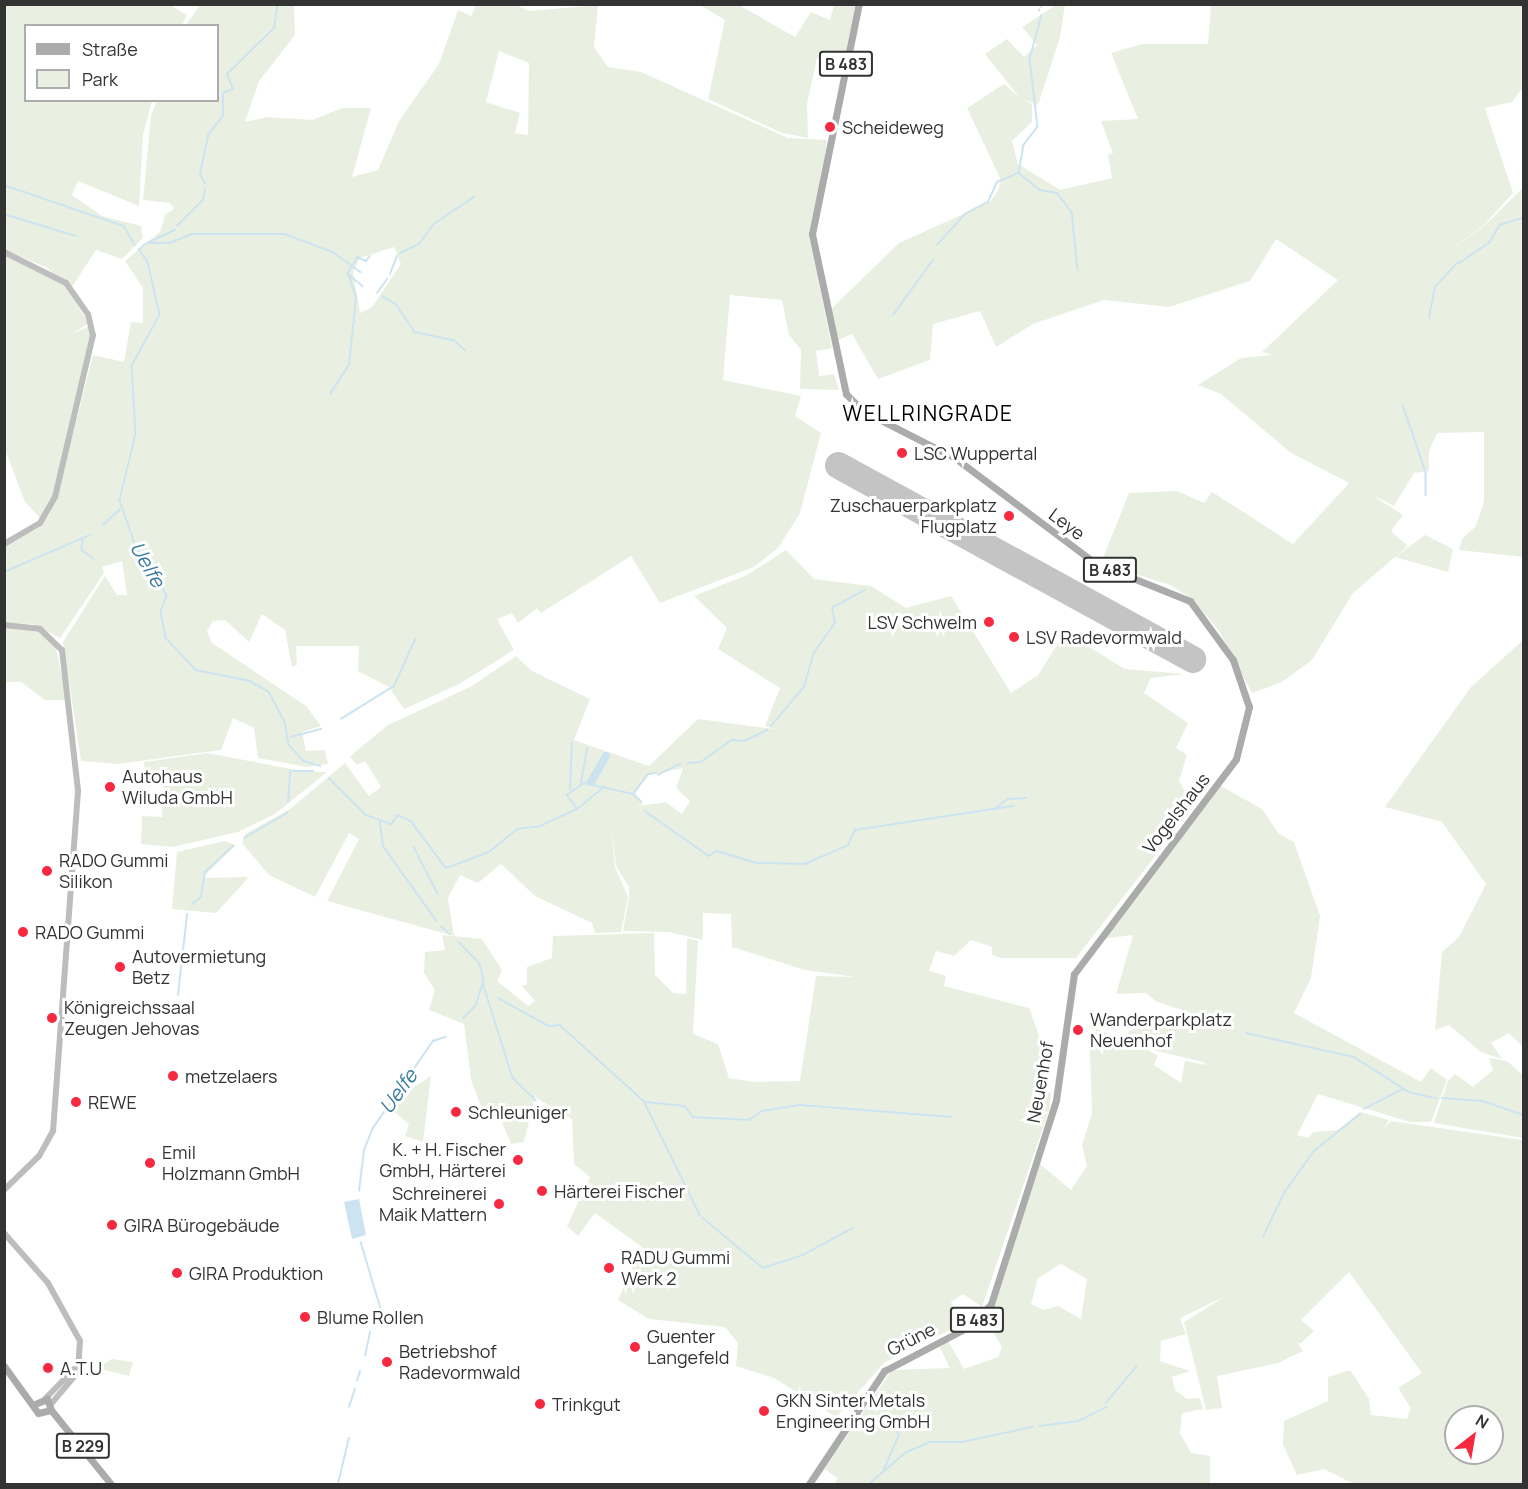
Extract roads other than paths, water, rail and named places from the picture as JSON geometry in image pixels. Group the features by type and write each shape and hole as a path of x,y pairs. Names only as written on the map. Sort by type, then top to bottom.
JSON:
{"main road":[{"name":"Leye","path":"859,4 813,222 833,345 844,390 855,405 946,453 1095,563 1170,588 1208,621"},
{"path":"4,252 48,270 71,288 88,314 93,338 55,497 40,523 4,544"},
{"name":"Vogelshaus","path":"1065,1013 1081,960 1229,768 1244,741 1246,689 1208,621"},
{"path":"4,625 37,628 60,646 77,764 71,925 52,1128 47,1142 4,1190"},
{"name":"Neuenhof","path":"1040,1155 1056,1100 1065,1013"},
{"name":"Grüne","path":"809,1485 884,1371 967,1328 987,1309 1040,1155"},
{"path":"4,1233 65,1310 80,1341 80,1364 45,1405"},
{"name":"B 229","path":"4,1360 45,1405 109,1485"},
{"name":"B 229","path":"4,1366 45,1405"}],"water":[{"path":"359,1199 366,1235 352,1239 344,1202"}],"waterway":[{"path":"205,184 200,174 208,135 223,116 223,93 233,89 227,74 274,28 278,4"},
{"path":"1042,15 1030,59 1038,127 1024,145 1019,173 1040,190 1057,193 1072,212 1078,270"},
{"path":"937,245 965,214 988,202 997,182 1018,173"},
{"name":"Uelfe","path":"4,185 124,226 135,245"},
{"path":"177,226 203,200 205,189"},
{"path":"400,253 419,244 435,223 474,197"},
{"path":"4,214 76,236"},
{"path":"1459,263 1489,243 1500,225 1524,217"},
{"path":"147,243 175,230"},
{"path":"147,243 169,243 193,234 285,234 333,252 361,272"},
{"name":"Uelfe","path":"139,250 145,244"},
{"name":"Uelfe","path":"139,249 148,262 160,315 132,366 136,434 120,500 137,550 150,563 167,596 161,612 166,638 196,670 250,681 269,692 285,722 289,745 304,761 320,766"},
{"path":"353,265 357,257 366,261 370,256"},
{"path":"390,274 397,256"},
{"path":"893,315 933,260"},
{"path":"1429,318 1435,287 1457,263"},
{"path":"351,268 348,274 363,286"},
{"path":"330,394 349,365 356,298 348,274"},
{"path":"377,293 387,279"},
{"path":"382,296 396,304 415,332 454,340 465,350"},
{"path":"1403,405 1426,472 1426,495"},
{"path":"103,525 120,509"},
{"path":"4,572 90,535"},
{"path":"83,539 82,550 93,558"},
{"path":"771,726 804,687 814,653 835,623 832,608 864,590"},
{"path":"341,719 394,686 415,640"},
{"path":"291,737 321,729"},
{"path":"688,763 701,762 731,740 744,741 768,730"},
{"path":"570,790 572,743"},
{"path":"581,783 587,749"},
{"path":"591,782 606,756"},
{"path":"658,775 680,764"},
{"path":"288,802 290,771"},
{"path":"293,771 313,771"},
{"path":"634,793 648,774 656,773"},
{"path":"329,778 366,815 391,824 398,815 411,821 446,868 489,852 517,829 540,826 577,809 567,795 584,783 633,794"},
{"path":"577,809 604,787"},
{"path":"633,794 641,801"},
{"path":"995,809 1008,799 1026,798"},
{"path":"645,811 709,856 717,851 757,863 805,864 848,845 855,830 1014,806"},
{"path":"244,838 287,813"},
{"name":"Uelfe","path":"380,820 384,847 436,920"},
{"path":"192,904 201,897 205,872 233,846"},
{"path":"414,847 438,894"},
{"path":"178,995 187,915"},
{"name":"Uelfe","path":"441,926 450,934"},
{"name":"Uelfe","path":"459,942 480,964 484,980 476,1006 464,1018"},
{"path":"483,983 513,1078 536,1100"},
{"path":"498,998 549,1026 560,1025 645,1102 685,1106 693,1117 749,1120 762,1111 801,1105 952,1117"},
{"path":"1246,1033 1354,1057 1409,1092 1436,1098"},
{"name":"Uelfe","path":"359,1191 364,1150 373,1128 433,1041 445,1037"},
{"path":"1364,1109 1403,1089"},
{"path":"1442,1098 1483,1101 1524,1115"},
{"path":"645,1103 700,1215"},
{"path":"1263,1237 1284,1193 1314,1151 1360,1114"},
{"path":"702,1217 763,1268 803,1255 853,1228"},
{"name":"Uelfe","path":"361,1242 382,1312"},
{"name":"Uelfe","path":"365,1356 370,1333"},
{"path":"1106,1403 1136,1367"},
{"name":"Uelfe","path":"357,1381 360,1371"},
{"name":"Uelfe","path":"349,1407 355,1389"},
{"path":"1039,1426 1079,1421 1107,1407"},
{"path":"884,1469 899,1436 893,1423"},
{"path":"869,1484 905,1453 930,1442 962,1442 1032,1427"},
{"name":"Uelfe","path":"338,1484 349,1438"}],"place":[{"name":"Scheideweg","path":"830,127"},
{"name":"LSC Wuppertal","path":"902,453"},
{"name":"Zuschauerparkplatz Flugplatz","path":"1009,516"},
{"name":"LSV Schwelm","path":"989,622"},
{"name":"LSV Radevormwald","path":"1014,637"},
{"name":"Autohaus Wiluda GmbH","path":"110,787"},
{"name":"RADO Gummi Silikon","path":"47,871"},
{"name":"RADO Gummi","path":"23,932"},
{"name":"Autovermietung Betz","path":"120,967"},
{"name":"Königreichssaal Zeugen Jehovas","path":"52,1018"},
{"name":"Wanderparkplatz Neuenhof","path":"1078,1030"},
{"name":"metzelaers","path":"173,1076"},
{"name":"REWE","path":"76,1102"},
{"name":"Schleuniger","path":"456,1112"},
{"name":"K. + H. Fischer GmbH, Härterei","path":"518,1160"},
{"name":"Emil Holzmann GmbH","path":"150,1163"},
{"name":"Härterei Fischer","path":"542,1191"},
{"name":"Schreinerei Maik Mattern","path":"499,1204"},
{"name":"GIRA Bürogebäude","path":"112,1225"},
{"name":"RADU Gummi Werk 2","path":"609,1268"},
{"name":"GIRA Produktion","path":"177,1273"},
{"name":"Blume Rollen","path":"305,1317"},
{"name":"Guenter Langefeld","path":"635,1347"},
{"name":"Betriebshof Radevormwald","path":"387,1362"},
{"name":"A.T.U","path":"48,1368"},
{"name":"Trinkgut","path":"540,1404"},
{"name":"GKN Sinter Metals Engineering GmbH","path":"764,1411"}],"district":[{"name":"WELLRINGRADE","path":"928,413"}]}
